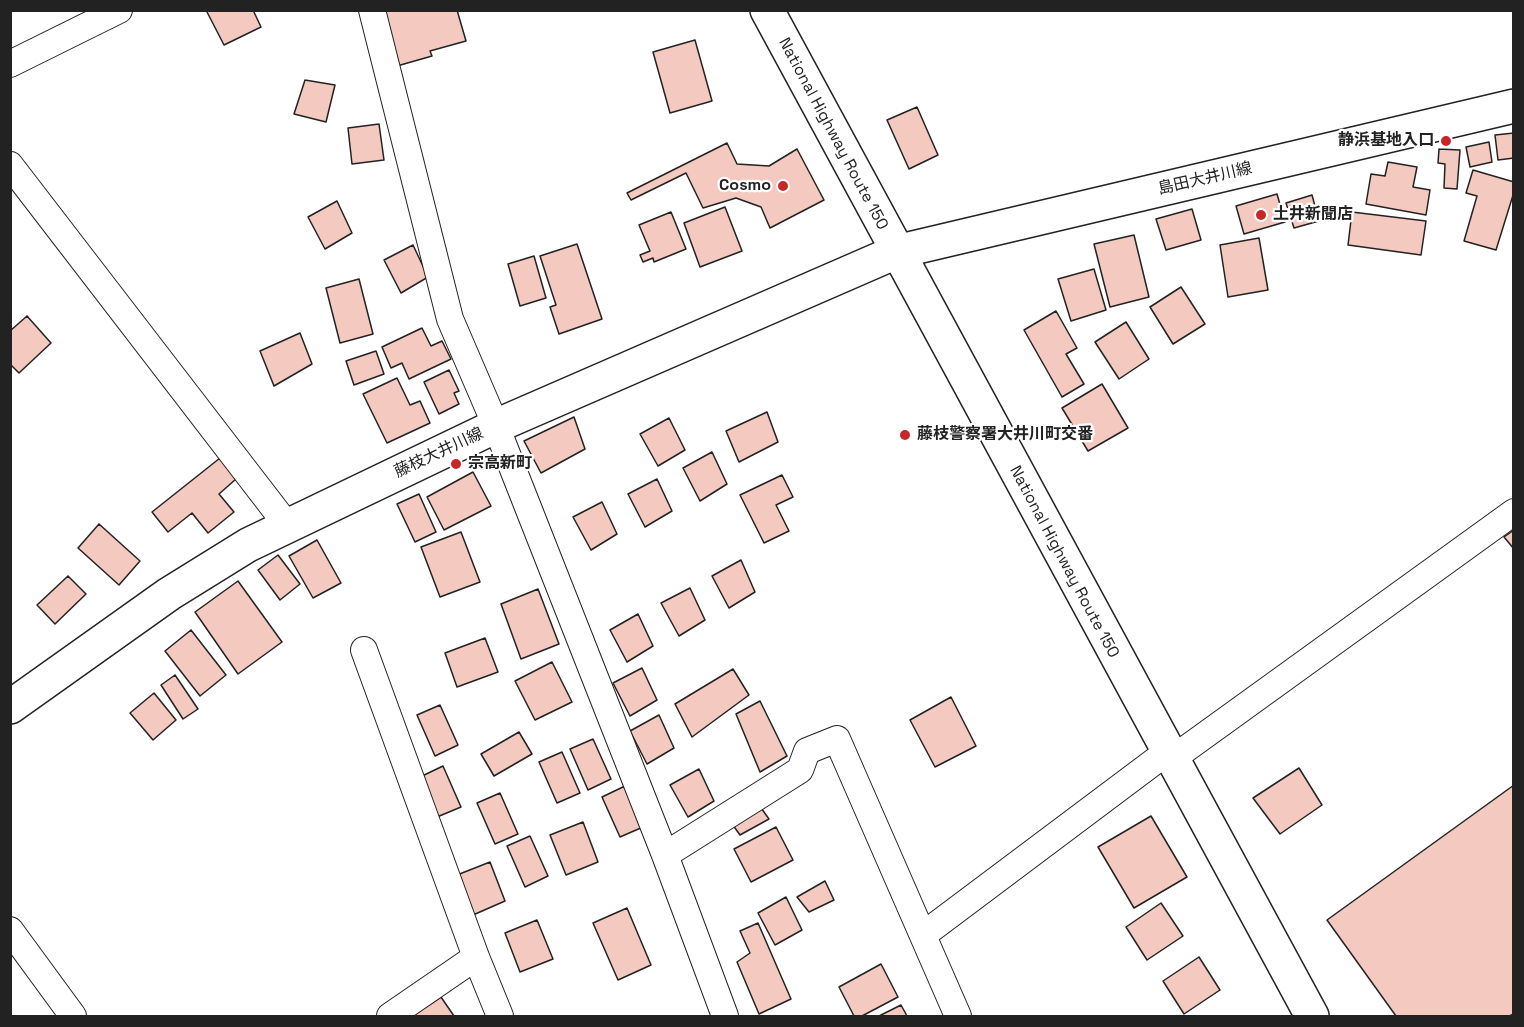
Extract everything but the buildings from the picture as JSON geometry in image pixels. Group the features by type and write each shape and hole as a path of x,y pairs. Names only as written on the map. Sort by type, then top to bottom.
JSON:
{"main road":[{"name":"National Highway Route 150","path":"767,10 1312,1017"},
{"name":"島田大井川線","path":"896,252 1514,106"},
{"name":"藤枝大井川線","path":"10,707 169,594 248,545 496,426 896,252"}],"street":[{"path":"10,64 119,10"},
{"path":"372,10 450,319 496,426 665,855 725,1017"},
{"path":"10,165 288,525"},
{"path":"923,935 1514,512"},
{"path":"364,650 500,1017"},
{"path":"665,855 800,770 807,751 837,739 958,1017"},
{"path":"10,930 73,1017"},
{"path":"390,1017 476,957"}],"place":[{"name":"静浜基地入口","path":"1446,141"},
{"name":"Cosmo","path":"783,186"},
{"name":"土井新聞店","path":"1261,215"},
{"name":"藤枝警察署大井川町交番","path":"905,435"},
{"name":"宗高新町","path":"456,464"}]}
